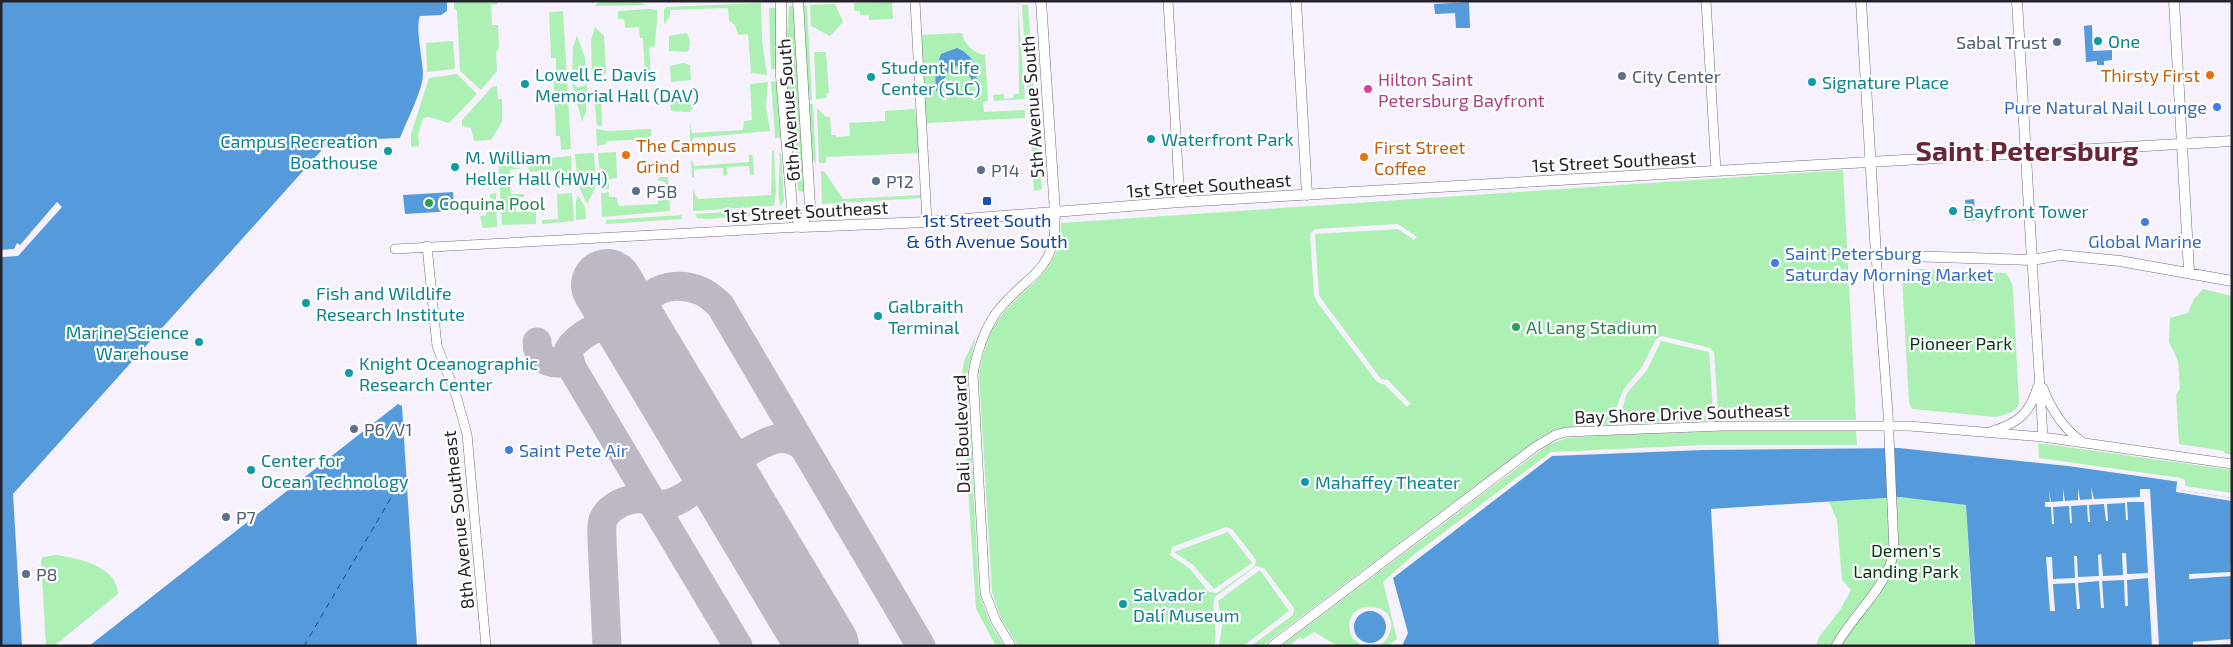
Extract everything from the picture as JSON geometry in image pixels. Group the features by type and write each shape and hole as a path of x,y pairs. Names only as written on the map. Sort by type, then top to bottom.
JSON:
{"street":[{"name":"6th Avenue South","path":"781,1 781,76 790,192 792,207 801,227"},
{"name":"6th Avenue South","path":"798,1 810,206 801,227"},
{"path":"915,1 927,222"},
{"name":"5th Avenue South","path":"1041,1 1054,212"},
{"path":"1168,1 1180,202"},
{"path":"1296,1 1307,195"},
{"path":"1706,1 1716,171"},
{"path":"1836,646 1848,625 1890,567 1894,550 1861,1"},
{"path":"2017,1 2043,437"},
{"path":"2174,1 2189,271"},
{"name":"1st Street Southeast","path":"395,249 927,222 1180,202 2232,141"},
{"name":"Dali Boulevard","path":"1011,646 996,621 985,593 973,374 979,347 989,324 1006,302 1044,265 1055,235 1054,212"},
{"name":"8th Avenue Southeast","path":"427,246 437,346 456,395 467,434 486,646"},
{"path":"1876,255 2032,260 2060,255 2189,271 2232,280"},
{"path":"1987,433 2004,427 2024,415 2034,400 2040,378"},
{"path":"2040,378 2049,402 2065,427 2083,443"},
{"name":"Bay Shore Drive Southeast","path":"1272,646 1536,447 1555,435 1577,431 1704,426 1888,426 2043,437 2232,464"}],"green space":[{"path":"454,1 497,1 497,4 491,5 492,25 498,25 497,71 481,90 460,71 457,11 454,9"},
{"path":"599,1 634,1 647,5 595,6"},
{"path":"892,2 893,19 869,20 869,15 860,15 860,11 854,11 854,3"},
{"path":"761,3 762,41 767,75 751,73 748,34 738,35 735,25 729,21 728,8 670,10 670,16 664,23 664,10 666,7"},
{"path":"835,4 843,22 830,36 811,26 810,5"},
{"path":"806,5 812,100 807,100 803,6"},
{"path":"1022,5 1028,5 1034,95 1031,99 1028,99"},
{"path":"789,6 795,6 805,192 798,191 796,156 789,134 785,67"},
{"path":"1018,6 1025,99 994,101 993,95 1004,94 1004,99 1013,98 1014,94 1019,94"},
{"path":"769,8 778,8 777,69 771,69"},
{"path":"657,10 657,19 655,46 649,47 651,75 645,75 643,38 640,38 639,27 625,28 624,19 618,19 618,11"},
{"path":"563,11 571,149 561,150 560,136 556,136 553,71 556,71 556,58 551,58 549,12"},
{"path":"595,27 604,36 606,74 592,74 591,40"},
{"path":"686,33 690,42 687,52 669,51 669,36"},
{"path":"962,33 970,48 985,55 988,101 983,102 984,112 1025,110 1025,118 927,123 927,133 924,134 921,35"},
{"path":"577,35 585,58 586,75 576,72 572,76 573,48"},
{"path":"453,41 455,69 427,72 426,43"},
{"path":"814,52 826,52 829,93 826,94 827,98 816,99"},
{"path":"683,63 690,65 691,80 671,82 670,66"},
{"path":"457,74 477,94 449,123 429,117 423,118 418,135 419,146 411,147 411,134 429,78"},
{"path":"768,82 766,107 770,131 693,138 693,148 690,148 690,123 692,133 743,130 744,121 752,120 750,84"},
{"path":"771,82 777,83 781,138 775,138"},
{"path":"572,83 578,88 587,84 586,111 582,122"},
{"path":"497,86 498,99 502,99 502,122 491,140 474,141 471,128 462,126 462,120 492,87"},
{"path":"691,94 693,107 690,112 671,111 670,101 674,95"},
{"path":"594,96 601,96 602,126 597,126"},
{"path":"808,104 813,104 816,164 811,158"},
{"path":"817,108 826,117 830,117 831,135 836,135 836,137 850,136 849,123 885,121 885,111 915,109 921,159 919,153 826,157 826,163 819,163"},
{"path":"596,129 608,131 651,129 651,139 607,141 606,144 597,146"},
{"path":"1031,135 1037,135 1042,189 1034,191"},
{"path":"772,151 774,151 776,192 774,206 693,211 693,190 698,199 771,195"},
{"path":"616,152 617,178 609,179 609,189 601,189 598,153"},
{"path":"594,153 596,186 587,204 578,185 575,154"},
{"path":"779,153 781,153 784,201 781,206 779,202"},
{"path":"749,154 753,156 754,175 750,175 749,166 727,167 727,175 723,175 723,168 694,169 694,177 692,178 691,158 694,166 749,162"},
{"path":"571,156 572,186 559,186 558,170 529,172 528,160"},
{"path":"498,157 505,157 506,162 512,161 513,168 523,168 510,170 511,194 524,194 524,197 515,197 516,212 536,212 536,224 502,225"},
{"path":"1843,170 1856,420 1723,420 1577,426 1553,430 1532,443 1262,646 1251,646 1293,615 1294,608 1264,568 1256,566 1215,597 1213,607 1216,633 1214,646 1018,646 1001,618 992,592 979,374 994,326 1004,312 1047,269 1059,241 1061,223","holes":["1398,224 1417,237 1414,240 1398,229 1315,234 1319,295 1381,379 1388,380 1411,404 1407,407 1385,385 1377,382 1317,302 1314,295 1310,234 1315,229","1662,336 1710,348 1714,352 1718,411 1713,416 1625,419 1617,414 1617,406 1623,390 1642,367 1656,339","1226,527 1232,529 1256,560 1255,566 1217,593 1209,592 1189,568 1170,555 1172,547"]},
{"path":"821,171 824,171 843,199 921,195 922,187 922,198 822,204"},
{"path":"660,177 668,177 670,211 602,217 601,193 609,192 609,197 616,197 619,206 658,204 659,196 666,195 665,182 657,180"},
{"path":"496,193 497,227 483,228 480,216 486,216 486,203 490,203 490,194"},
{"path":"572,193 574,221 542,224 542,220 558,219 557,194"},
{"path":"578,195 585,207 586,219 576,220 576,201"},
{"path":"775,209 775,214 707,219 697,218 695,214"},
{"path":"681,215 682,219 606,224 606,220"},
{"name":"Pioneer Park","path":"1912,270 2006,273 2012,283 2013,291 2019,403 2015,409 1995,417 1912,409 1909,403 1902,278"},
{"path":"2203,289 2232,296 2232,455 2224,453 2224,451 2179,444 2176,395 2180,389 2178,361 2169,342 2170,318 2188,313 2194,299"},
{"path":"976,336 967,374 979,593 990,623 1004,646 996,646 976,609 961,380 964,361"},
{"path":"1661,341 1709,352 1713,411 1626,415 1621,412 1627,393 1647,370"},
{"path":"1723,431 1856,431 1857,445 1703,445 1551,452 1411,557 1383,582 1397,639 1388,646 1377,646 1388,637 1391,621 1386,613 1379,608 1369,607 1360,609 1353,615 1349,624 1352,638 1363,646 1338,646 1314,632 1303,639 1300,637 1289,646 1281,646 1548,445 1567,438"},
{"path":"2038,443 2232,470 2232,493 2185,486 2185,480 2181,478 2039,458"},
{"name":"Demen's Landing Park","path":"1904,497 1966,505 1974,646 1816,646 1819,637 1840,610 1851,590 1842,580 1837,520 1828,500"},
{"path":"1228,532 1252,563 1214,589 1193,565 1174,552"},
{"path":"56,555 85,561 104,570 116,584 118,594 54,646 46,646 41,561 43,557"},
{"path":"1260,570 1289,611 1243,646 1219,646 1222,627 1218,601"}],"water":[{"path":"1,1 447,1 447,11 441,15 420,16 418,28 423,75 417,97 400,138 330,141 13,494 22,646 1,646"},
{"path":"1469,2 1470,28 1456,28 1455,13 1435,14 1434,4"},
{"path":"2092,25 2093,51 2112,50 2112,60 2104,61 2104,65 2097,65 2097,61 2086,62 2084,26"},
{"path":"957,48 967,54 973,61 977,82 973,82 965,68 957,66 950,68 945,78 943,92 936,91 935,71 941,54"},
{"name":"Coquina Pool","path":"453,192 454,211 405,214 403,195"},
{"path":"1974,199 1976,220 1967,221 1965,200"},
{"path":"398,404 402,406 417,646 89,646"},
{"path":"1899,448 2068,466 2180,482 2180,490 2232,498 2232,646 1975,646 1966,505 1900,497 1711,509 1719,646 1402,646 1408,633 1393,578 1552,456 1703,450"},
{"path":"1370,611 1376,612 1381,616 1385,621 1385,633 1381,638 1376,642 1370,643 1364,642 1359,638 1355,633 1354,627 1355,621 1359,616 1364,612"}],"pier":[{"path":"57,202 62,207 18,256 1,257 1,250 14,249 17,243 20,245"},
{"path":"2177,482 2180,482 2180,490 2232,498 2232,501 2176,492"},
{"path":"2091,487 2094,499 2140,497 2140,489 2150,489 2159,646 2152,646 2148,578 2127,580 2128,606 2125,606 2124,580 2102,581 2104,608 2101,608 2099,581 2078,583 2080,609 2077,609 2075,583 2053,584 2055,611 2050,611 2046,557 2052,557 2053,579 2075,578 2074,556 2077,556 2078,577 2099,576 2098,555 2101,554 2103,576 2123,575 2122,553 2126,553 2127,574 2148,573 2144,502 2127,502 2128,520 2126,520 2125,503 2107,504 2108,521 2106,521 2104,504 2089,505 2090,522 2088,522 2087,505 2071,506 2072,523 2070,523 2069,506 2053,507 2054,524 2052,524 2051,507 2045,507 2045,502 2050,502 2049,490 2051,502 2063,501 2063,489 2065,501 2078,500 2078,488 2080,500 2092,499"},
{"path":"2230,559 2232,576 2189,579 2189,574 2231,572"},
{"path":"2232,639 2232,644 2193,646 2193,642"}],"ferry route":[{"path":"304,646 399,484"}],"taxiway":[{"path":"640,339 637,325 639,312 644,302 652,294 663,289 675,286 688,287 704,292 720,305 921,646"},
{"path":"537,342 540,354 549,362 558,363 564,359 571,346 578,339 601,325 619,321 635,330"},
{"path":"568,353 572,368 738,646"},
{"path":"748,452 781,438 801,445"},
{"path":"706,450 722,456 748,452 739,462 733,473 732,485 735,498"},
{"path":"607,646 602,530 602,522 606,515 614,507 625,501 642,499 668,504 683,498 706,482"}],"runway":[{"path":"607,285 823,646"}],"place":[{"name":"One","path":"2098,41"},
{"name":"Sabal Trust","path":"2057,42"},
{"name":"Thirsty First","path":"2210,75"},
{"name":"City Center","path":"1622,76"},
{"name":"Student Life Center (SLC)","path":"871,77"},
{"name":"Signature Place","path":"1812,82"},
{"name":"Lowell E. Davis Memorial Hall (DAV)","path":"525,84"},
{"name":"Hilton Saint Petersburg Bayfront","path":"1368,89"},
{"name":"Pure Natural Nail Lounge","path":"2217,107"},
{"name":"Waterfront Park","path":"1151,139"},
{"name":"Campus Recreation Boathouse","path":"388,151"},
{"name":"The Campus Grind","path":"626,155"},
{"name":"First Street Coffee","path":"1364,157"},
{"name":"M. William Heller Hall (HWH)","path":"455,167"},
{"name":"P14","path":"981,170"},
{"name":"P12","path":"876,181"},
{"name":"P5B","path":"636,191"},
{"name":"1st Street South & 6th Avenue South","path":"987,201"},
{"name":"Coquina Pool","path":"429,203"},
{"name":"Bayfront Tower","path":"1953,211"},
{"name":"Global Marine","path":"2145,222"},
{"name":"Saint Petersburg Saturday Morning Market","path":"1775,263"},
{"name":"Fish and Wildlife Research Institute","path":"306,303"},
{"name":"Galbraith Terminal","path":"878,316"},
{"name":"Al Lang Stadium","path":"1516,327"},
{"name":"Marine Science Warehouse","path":"199,342"},
{"name":"Knight Oceanographic Research Center","path":"349,373"},
{"name":"P6/V1","path":"354,429"},
{"name":"Saint Pete Air","path":"509,450"},
{"name":"Center for Ocean Technology","path":"251,470"},
{"name":"Mahaffey Theater","path":"1305,482"},
{"name":"P7","path":"226,517"},
{"name":"P8","path":"26,574"},
{"name":"Salvador Dalí Museum","path":"1123,604"}],"district":[{"name":"Saint Petersburg","path":"2027,150"}]}
